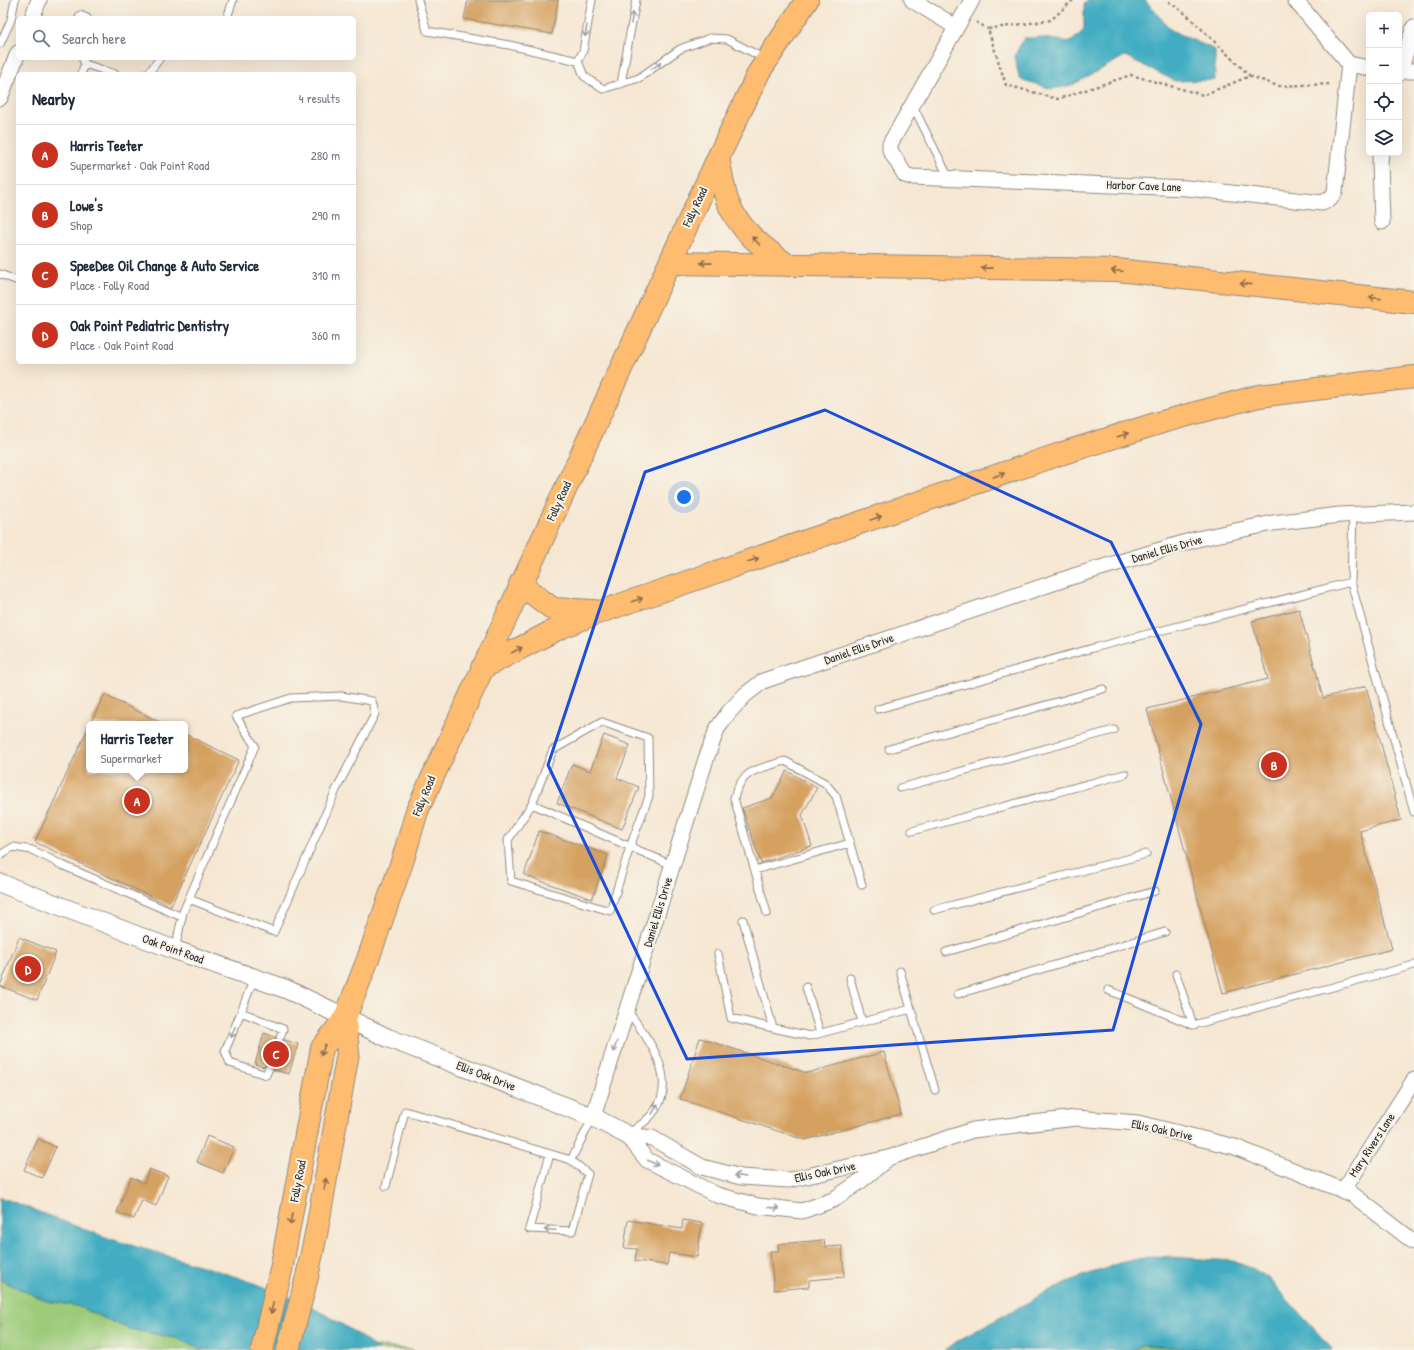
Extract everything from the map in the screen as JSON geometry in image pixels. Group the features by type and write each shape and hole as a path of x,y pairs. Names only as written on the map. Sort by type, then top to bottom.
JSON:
{"main road":[{"name":"Folly Road","path":"262,1350 281,1270 322,1048 345,1018 390,895 417,811 520,584 759,72 807,0"},
{"path":"718,158 727,200 739,223 762,247 787,265"},
{"path":"670,263 1117,270 1414,302"},
{"path":"482,668 555,630 602,611 1060,454 1162,422 1259,396 1414,377"},
{"path":"520,584 553,609 602,611"},
{"name":"Folly Road","path":"288,1350 307,1277 348,1053 345,1018"}],"street":[{"path":"33,16 39,0"},
{"path":"912,0 956,27"},
{"path":"1295,0 1349,64 1366,67"},
{"name":"Harbor Cave Lane","path":"968,1 956,27 890,144 890,150 905,175 1187,188 1322,203 1330,199 1335,192 1349,64"},
{"path":"1403,72 1414,27"},
{"path":"0,98 16,58"},
{"path":"1381,156 1382,222"},
{"name":"Daniel Ellis Drive","path":"593,1117 672,865 717,729 745,695 763,681 1074,576 1197,539 1273,524 1353,514 1414,512"},
{"name":"Oak Point Road","path":"0,883 175,950 286,989 345,1018"},
{"name":"Ellis Oak Drive","path":"345,1018 388,1038 593,1117 627,1135 652,1138 702,1167 741,1177 789,1180 888,1158 973,1130 1076,1118 1138,1124 1235,1147 1352,1194 1414,1242"},
{"name":"Mary Rivers Lane","path":"1343,1191 1414,1080"},
{"name":"Ellis Oak Drive","path":"627,1135 647,1160 717,1195 758,1206 802,1211 833,1200 862,1180 888,1158"}],"lane":[{"path":"0,44 11,20 15,0"},
{"path":"228,16 233,0"},
{"path":"418,0 427,31 509,45 578,61"},
{"path":"592,0 583,51 578,61 584,76 603,89 639,78 680,49 710,38 727,39 767,60"},
{"path":"621,84 636,0"},
{"path":"148,72 158,60"},
{"path":"81,72 84,61 110,72"},
{"path":"912,104 949,178"},
{"path":"0,274 16,280"},
{"path":"1353,514 1351,582 1414,812"},
{"path":"878,709 1093,648 1351,582"},
{"path":"889,749 1103,689"},
{"path":"175,950 182,917 189,898 255,746 236,716 291,698 341,696 372,701 374,714 336,790 274,932 189,898"},
{"path":"602,722 648,738 649,796 630,847 610,911 511,881 508,840 532,804 553,750 602,722"},
{"path":"900,788 1114,730"},
{"path":"767,913 734,798 738,785 748,773 786,761 825,783 836,796 862,885"},
{"path":"912,831 1125,774"},
{"path":"532,804 672,865"},
{"path":"755,870 850,843"},
{"path":"0,855 13,847 32,850 62,865 182,917"},
{"path":"934,910 1146,854"},
{"path":"946,952 1155,891"},
{"path":"743,920 774,1028"},
{"path":"958,994 1165,932"},
{"path":"718,954 731,1018 810,1036 911,1009"},
{"path":"1108,990 1193,1025 1414,965"},
{"path":"900,971 935,1090"},
{"path":"1176,974 1193,1025"},
{"path":"254,978 225,1051 230,1063 266,1075 269,1068"},
{"path":"850,978 862,1022"},
{"path":"806,987 820,1033"},
{"path":"627,1010 648,1036 660,1066 663,1089 657,1108 646,1121 627,1135"},
{"path":"241,1012 283,1029 280,1038"},
{"path":"386,1186 405,1111 571,1160 588,1174 572,1231 529,1229 550,1154"},
{"path":"571,1160 593,1117"}],"path":[{"path":"1073,0 1051,20 988,29 1006,85 1058,99 1130,75 1203,96 1250,76"},
{"path":"1166,0 1186,14 1250,76 1278,86 1347,84"}],"highlighted area":[{"path":"825,410 1111,542 1201,724 1113,1030 687,1059 548,765 645,472"}],"green space":[{"path":"0,1280 47,1301 77,1306 129,1329 179,1339 204,1350 0,1350"},
{"path":"1143,1345 1214,1350 1132,1350"},
{"path":"372,1346 414,1350 378,1350"}],"water":[{"path":"1088,0 1145,0 1171,30 1215,50 1215,80 1175,81 1125,56 1072,85 1052,89 1020,79 1014,57 1024,38 1044,38 1071,42 1084,30 1084,4"},
{"path":"0,1197 99,1235 252,1282 285,1295 318,1311 349,1329 378,1350 204,1350 179,1339 129,1329 77,1306 47,1301 0,1280"},
{"path":"1153,1256 1233,1261 1254,1269 1268,1278 1333,1350 1214,1350 1143,1345 1132,1350 945,1350 959,1340 1054,1288 1119,1263"}],"building":[{"path":"468,0 558,0 552,34 464,19"},
{"path":"1299,609 1323,698 1366,686 1401,820 1360,831 1392,949 1223,993 1147,709 1268,679 1252,621"},
{"path":"104,695 158,721 91,721"},
{"path":"86,732 86,773 188,773 188,735 239,760 171,906 35,842"},
{"path":"604,735 630,745 617,778 639,787 622,829 557,803 572,764 590,771"},
{"path":"787,771 817,788 802,815 812,846 761,863 742,808 772,798"},
{"path":"539,831 608,855 592,899 524,875"},
{"path":"19,937 56,952 37,1000 0,986"},
{"path":"264,1033 275,1037 276,1041 279,1043 285,1040 298,1044 289,1074 274,1070 271,1063 266,1064 264,1067 255,1064"},
{"path":"700,1038 807,1073 884,1052 901,1114 805,1140 680,1099"},
{"path":"207,1136 234,1147 223,1173 197,1162"},
{"path":"38,1139 56,1147 42,1178 24,1170"},
{"path":"149,1169 168,1176 156,1206 142,1200 134,1219 117,1212 131,1177 144,1183"},
{"path":"628,1220 682,1229 683,1220 702,1223 697,1257 669,1253 667,1265 635,1261 637,1249 624,1248"},
{"path":"824,1240 825,1247 842,1246 844,1277 809,1280 809,1287 774,1290 770,1251 779,1251 778,1244"}],"place":[{"name":"Lowe's","path":"1274,765"},
{"name":"Harris Teeter","path":"137,801"},
{"name":"Oak Point Pediatric Dentistry","path":"28,969"},
{"name":"SpeeDee Oil Change & Auto Service","path":"276,1054"}]}
